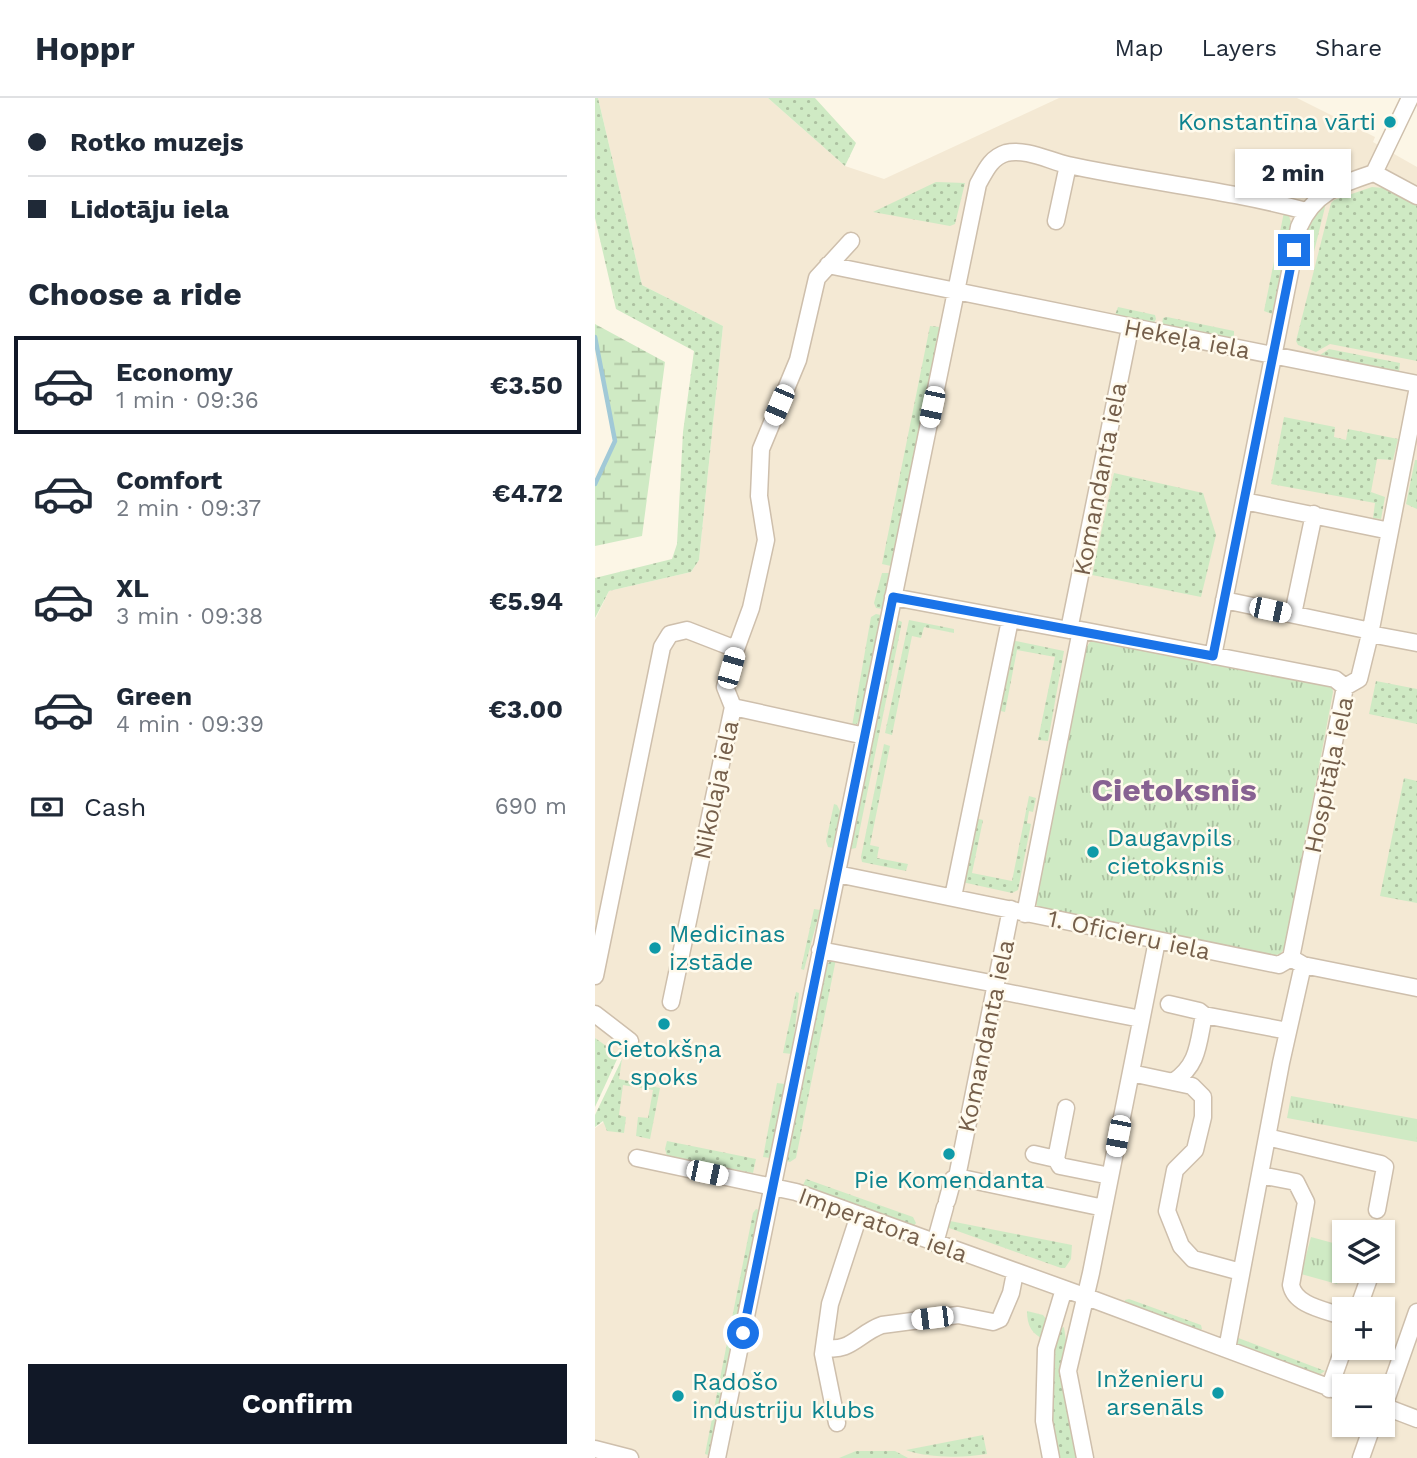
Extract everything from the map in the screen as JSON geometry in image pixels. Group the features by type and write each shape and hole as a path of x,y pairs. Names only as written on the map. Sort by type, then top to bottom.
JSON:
{"street":[{"path":"1213,656 1299,227 1305,211 1333,188 1374,173 1410,98"},
{"path":"717,1458 978,184 990,163 1006,153 1028,154 1068,165 1268,201 1305,211"},
{"path":"1056,221 1068,165"},
{"path":"1374,173 1417,196"},
{"name":"Nikolaja iela","path":"671,1002 733,707 725,687 751,608 766,540 759,496 761,449 797,360 817,278 851,241"},
{"path":"828,265 957,290"},
{"name":"Hekeļa iela","path":"957,290 1130,328 1417,384"},
{"name":"Komandanta iela","path":"935,1243 953,1179 957,1177 996,987 1019,911 1075,630 1130,328"},
{"name":"Hospitāļa iela","path":"1227,1349 1288,1031 1297,961 1345,687 1359,679 1417,392"},
{"path":"1244,500 1390,531"},
{"path":"1293,614 1314,514"},
{"path":"893,597 1335,679 1345,687"},
{"path":"1224,600 1417,643"},
{"path":"953,897 1010,620"},
{"path":"595,976 662,647 670,634 687,630 736,649"},
{"path":"733,707 865,736"},
{"name":"1. Oficieru iela","path":"837,874 1279,965 1297,961 1417,988"},
{"path":"1085,1458 1068,1371 1104,1208 1157,941"},
{"path":"820,950 1142,1019"},
{"path":"1169,1004 1199,1011 1204,1015 1288,1031"},
{"path":"595,1014 630,1041"},
{"path":"1173,1082 1193,1064 1204,1015"},
{"path":"1131,1073 1192,1086 1203,1097 1205,1106 1195,1150 1175,1170 1167,1211 1181,1246 1193,1259 1241,1272"},
{"path":"1056,1159 1066,1108"},
{"path":"1267,1137 1381,1164 1385,1167 1377,1210"},
{"path":"1034,1154 1056,1159 1061,1166 1110,1176"},
{"name":"Imperatora iela","path":"637,1158 773,1186 1084,1296 1332,1389"},
{"path":"1260,1175 1296,1182 1306,1202 1292,1292 1300,1300 1332,1312"},
{"path":"957,1177 1104,1208"},
{"path":"837,1423 823,1354 830,1304 859,1215"},
{"path":"824,1347 835,1350 844,1348 870,1329 882,1325 958,1315 993,1322 1000,1319 1011,1293 1015,1273"},
{"path":"1051,1458 1044,1420 1046,1349 1064,1289"},
{"path":"1395,1374 1417,1312"},
{"path":"1395,1411 1417,1419"},
{"path":"1361,1458 1368,1437"},
{"path":"595,1449 630,1458"}],"shaded area":[{"name":"Cietoksnis","path":"598,98 768,98 845,166 884,179 1059,98 1297,98 1375,137 1373,142 1417,167 1417,1458 595,1458 595,1128 611,1117 622,1059 595,1038 595,620 609,591 691,572 699,560 723,326 642,285"}],"green space":[{"path":"595,98 598,98 642,285 723,326 699,560 691,572 609,591 595,618 595,578 672,559 677,544 683,432 694,351 616,309 595,218"},
{"path":"768,98 815,98 856,143 845,166"},
{"path":"936,182 965,183 955,224 950,226 873,212"},
{"path":"1372,187 1383,188 1417,203 1417,361 1330,344 1316,352 1298,345 1296,341 1331,203"},
{"path":"1326,203 1311,264 1304,259 1304,244 1312,221"},
{"path":"1284,212 1289,215 1291,224 1272,314 1264,311"},
{"path":"1118,307 1155,315 1156,319 1154,323 1115,315"},
{"path":"1163,318 1234,331 1234,339 1162,324"},
{"path":"595,324 665,362 642,536 595,546 595,484 615,441 595,337"},
{"path":"930,326 940,327 891,566 882,564"},
{"path":"1329,349 1400,363 1399,372 1320,355"},
{"path":"1284,417 1335,427 1334,437 1346,440 1348,429 1398,439 1393,460 1377,459 1371,492 1385,497 1381,519 1373,518 1375,503 1271,484"},
{"path":"1417,460 1417,509 1406,504"},
{"path":"1114,473 1203,493 1216,535 1201,597 1092,575"},
{"path":"882,573 889,573 883,609 876,608 874,603"},
{"path":"881,615 861,718 852,726 871,617"},
{"path":"898,620 902,622 856,848 851,849"},
{"path":"909,620 954,629 954,633 924,627 921,638 912,636 892,735 885,733"},
{"path":"1011,640 1064,651 1048,741 1038,740 1055,657 1017,650 1005,712 996,710"},
{"path":"1100,640 1332,686 1285,948 1280,954 1272,956 1042,910 1037,906 1036,899 1085,649 1090,642"},
{"path":"1376,681 1417,689 1417,724 1369,714"},
{"path":"884,744 890,746 870,845 879,847 877,858 908,864 906,871 862,862 861,857"},
{"path":"1404,778 1417,781 1417,903 1380,896"},
{"path":"1029,796 1036,798 1033,812 1029,811 1027,823 1031,824 1018,890 1012,893 962,882 975,818 983,820 972,873 1012,881"},
{"path":"834,804 841,813 834,848 828,847 826,841"},
{"path":"814,909 820,910 804,970 801,969"},
{"path":"832,959 836,959 796,1158 790,1162 787,1161 826,966"},
{"path":"796,992 799,993 792,1054 783,1053"},
{"path":"595,1038 619,1055 595,1107"},
{"path":"622,1059 619,1079 660,1088 650,1139 636,1136 638,1117 648,1118 653,1090 623,1085 619,1115 626,1117 624,1133 607,1131 603,1121 595,1127 595,1115"},
{"path":"777,1083 785,1084 770,1158 763,1157"},
{"path":"1291,1096 1417,1119 1417,1142 1287,1118"},
{"path":"667,1141 756,1159 753,1173 667,1156"},
{"path":"806,1179 913,1217 916,1223 914,1226 802,1187"},
{"path":"756,1209 759,1210 737,1322 732,1318"},
{"path":"947,1222 1072,1245 1071,1259 1065,1268 1061,1268 949,1228"},
{"path":"1311,1237 1332,1243 1332,1283 1301,1274"},
{"path":"1129,1299 1201,1325 1202,1329 1199,1331 1124,1304 1125,1300"},
{"path":"1027,1311 1043,1315 1050,1324 1045,1340 1031,1329"},
{"path":"1064,1327 1066,1341 1061,1376 1076,1458 1056,1458 1048,1406 1056,1331"},
{"path":"1233,1336 1325,1371 1319,1375 1312,1374 1236,1345"},
{"path":"730,1339 733,1340 708,1455 705,1454"},
{"path":"983,1435 987,1454 924,1455 906,1450"},
{"path":"856,1451 895,1451 908,1458 839,1458"}],"waterway":[{"path":"595,337 615,441 595,484"}],"place":[{"name":"Konstantīna vārti","path":"1390,122"},
{"name":"Daugavpils cietoksnis","path":"1093,852"},
{"name":"Medicīnas izstāde","path":"655,948"},
{"name":"Cietokšņa spoks","path":"664,1024"},
{"name":"Pie Komendanta","path":"949,1154"},
{"name":"Inženieru arsenāls","path":"1218,1393"},
{"name":"Radošo industriju klubs","path":"678,1396"}],"district":[{"name":"Cietoksnis","path":"1174,790"}],"route":[{"path":"743,1333 893,597 1213,656 1294,250"}]}
